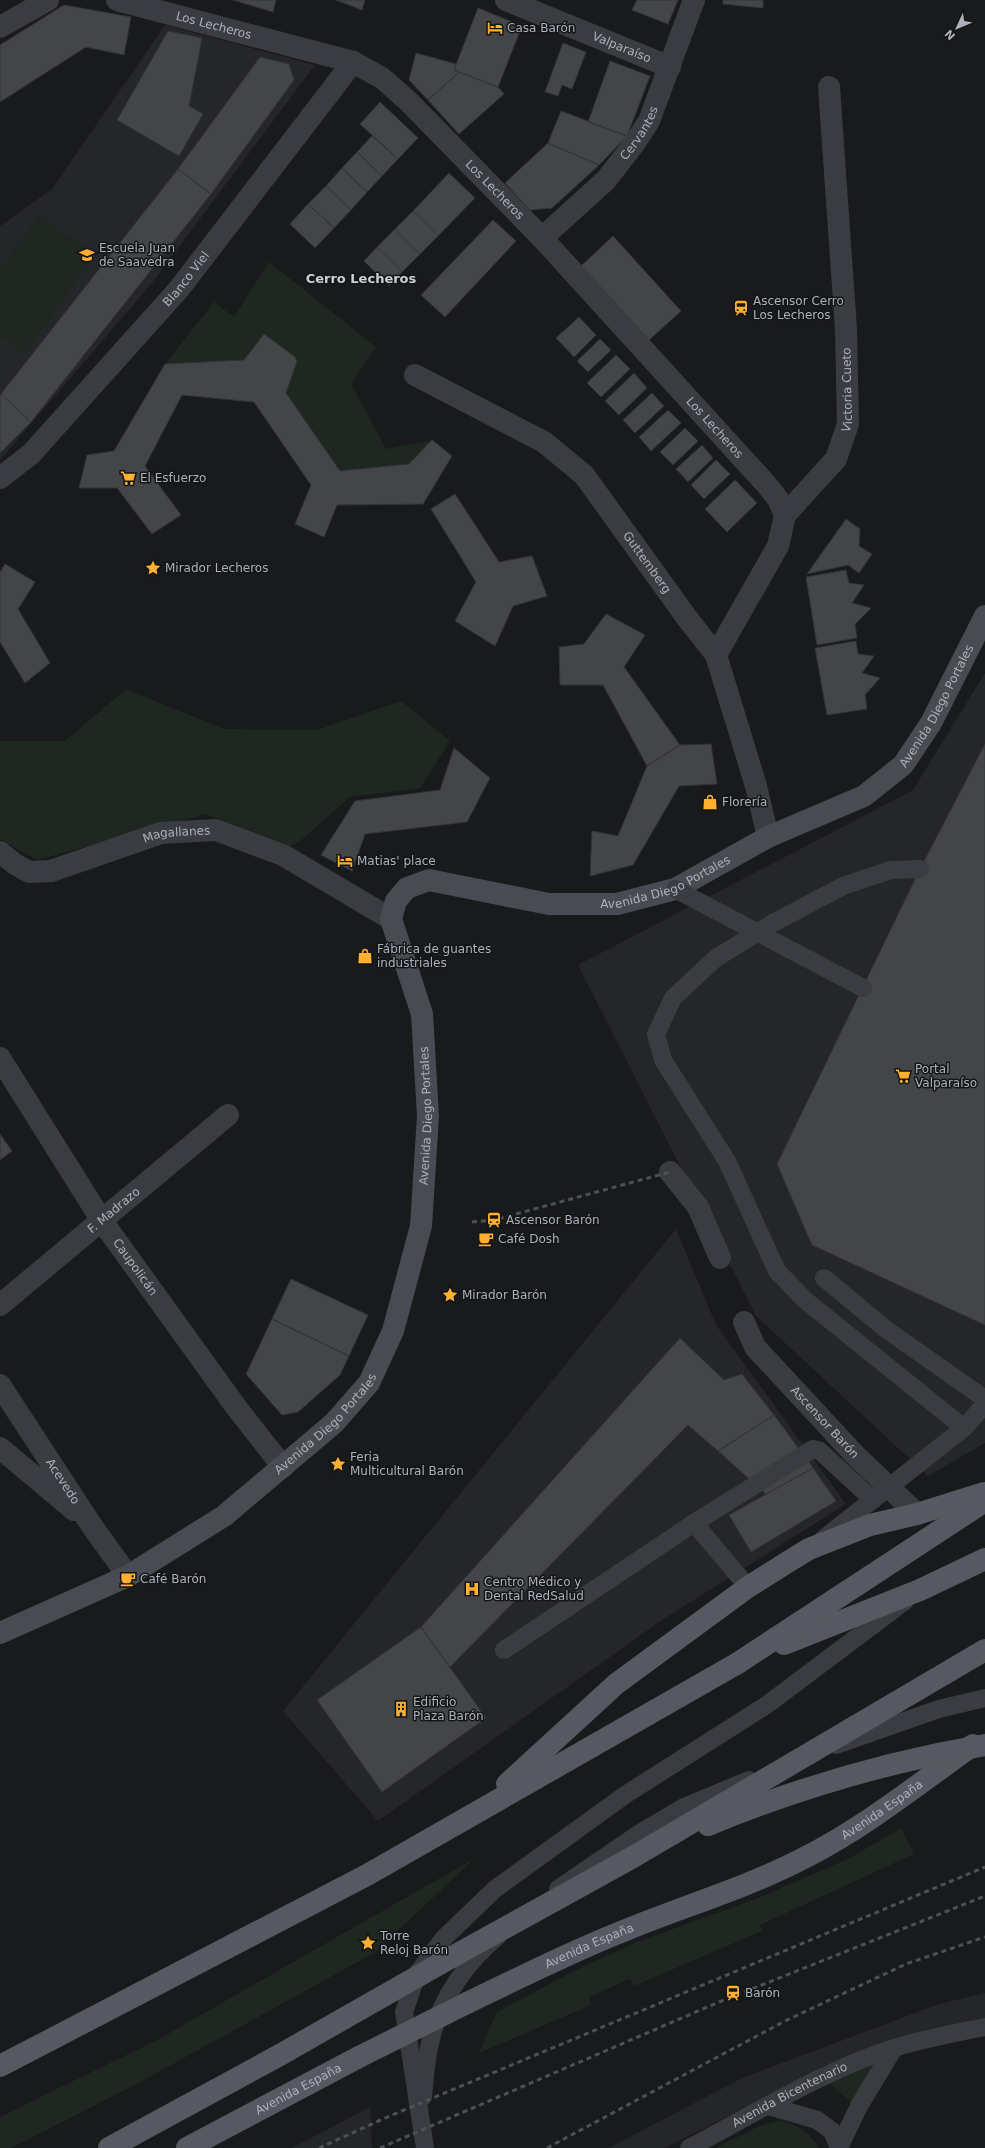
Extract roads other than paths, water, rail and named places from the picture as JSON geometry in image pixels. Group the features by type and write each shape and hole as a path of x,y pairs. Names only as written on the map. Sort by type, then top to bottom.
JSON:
{"main road":[{"name":"Avenida Diego Portales","path":"0,1633 128,1576 224,1516 284,1467 334,1423 369,1382 392,1331 421,1226 428,1116 422,1014 391,919 396,901 407,888 429,880 549,904 617,904 675,889 768,837 864,796 903,765 931,723 985,616"},
{"path":"478,1810 616,1684 748,1587 809,1550 870,1525 918,1514 985,1493"},
{"path":"0,2066 367,1874 738,1662 985,1501"},
{"path":"738,1662 920,1590 985,1559"},
{"path":"109,2148 278,2056 443,1962 633,1857 985,1650"},
{"name":"Avenida España","path":"187,2148 359,2057 467,2003 625,1930 710,1899 802,1859 855,1830 906,1795 985,1737"},
{"path":"633,1857 760,1804 858,1772 928,1755 985,1745"}],"street":[{"path":"0,26 48,0"},
{"name":"Los Lecheros","path":"117,0 353,62 382,78 408,101 542,238 766,484 778,498 784,515"},
{"name":"Valparaíso","path":"506,0 670,67"},
{"name":"Cervantes","path":"542,238 606,180 634,144 649,121 694,0"},
{"name":"Blanco Viel","path":"0,478 31,454 179,289 353,62"},
{"name":"Victoria Cueto","path":"784,515 836,459 848,424 846,329 829,87"},
{"name":"Guttemberg","path":"415,375 544,442 584,475 687,618 716,655 756,786 768,837"},
{"path":"716,655 778,546 784,515"},
{"name":"Magallanes","path":"0,852 15,864 29,872 51,871 161,833 216,830 282,855 391,919"},
{"name":"Caupolicán","path":"0,1058 102,1221 236,1408 284,1467"},
{"name":"F. Madrazo","path":"0,1305 228,1116"},
{"path":"670,1172 698,1207 720,1258"},
{"name":"Ascensor Barón","path":"744,1322 755,1348 881,1494 918,1514"},
{"name":"Acevedo","path":"0,1385 92,1526 128,1576"},
{"path":"0,1448 92,1526"}],"lane":[{"path":"920,869 891,870 843,886 773,923 716,958 672,998 656,1034 663,1060 727,1161 777,1271 804,1300 964,1428"},
{"path":"675,889 863,988"},
{"path":"824,1278 887,1330 985,1399"},
{"path":"809,1550 964,1428 985,1404"},
{"path":"504,1650 694,1523 813,1449 820,1451 881,1494"},
{"path":"694,1523 748,1587"},
{"path":"425,2148 404,2012 417,1974 444,1938 495,1890 618,1799 768,1704 920,1590"},
{"path":"420,2117 430,2040 440,2009 454,1983 497,1937 543,1900 640,1833 684,1807 848,1741 939,1709 985,1698"},
{"name":"Avenida Bicentenario","path":"689,2148 851,2065 894,2048 985,2026"},
{"path":"839,2148 859,2106 894,2048"},
{"path":"769,2106 817,2120 832,2131 839,2148"}],"railway":[{"path":"472,1222 494,1220 670,1172"},
{"path":"319,2148 385,2118 985,1867"},
{"path":"380,2148 719,2002 985,1896"},
{"path":"547,2148 785,2021 906,1964 985,1937"}],"place":[{"name":"Casa Barón","path":"495,28"},
{"name":"Escuela Juan de Saavedra","path":"87,255"},
{"name":"Ascensor Cerro Los Lecheros","path":"741,308"},
{"name":"El Esfuerzo","path":"128,478"},
{"name":"Mirador Lecheros","path":"153,568"},
{"name":"Florería","path":"710,802"},
{"name":"Matias' place","path":"345,861"},
{"name":"Fábrica de guantes industriales","path":"365,956"},
{"name":"Portal Valparaíso","path":"903,1076"},
{"name":"Ascensor Barón","path":"494,1220"},
{"name":"Café Dosh","path":"486,1239"},
{"name":"Mirador Barón","path":"450,1295"},
{"name":"Feria Multicultural Barón","path":"338,1464"},
{"name":"Café Barón","path":"128,1579"},
{"name":"Centro Médico y Dental RedSalud","path":"472,1589"},
{"name":"Edificio Plaza Barón","path":"401,1709"},
{"name":"Torre Reloj Barón","path":"368,1943"},
{"name":"Barón","path":"733,1993"}],"district":[{"name":"Cerro Lecheros","path":"361,278"}]}
